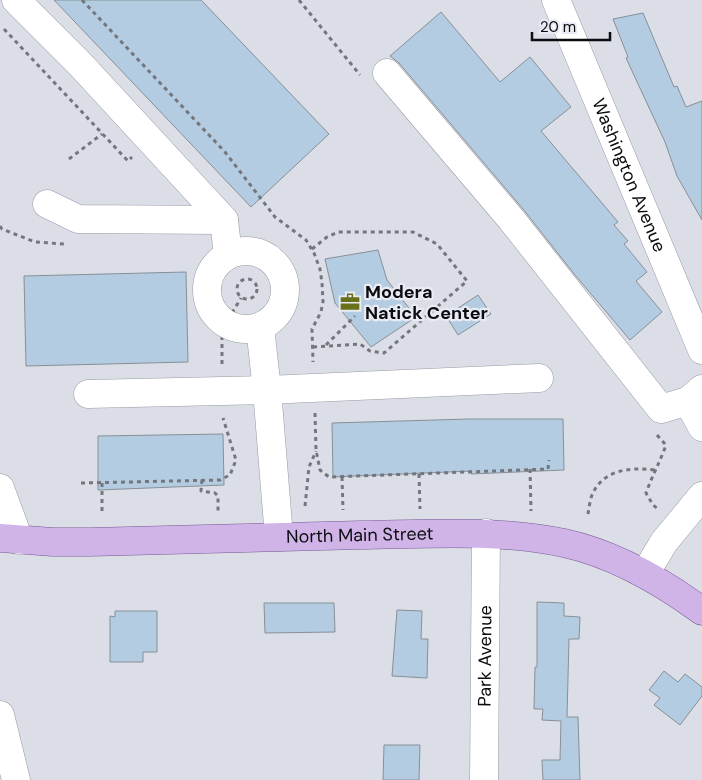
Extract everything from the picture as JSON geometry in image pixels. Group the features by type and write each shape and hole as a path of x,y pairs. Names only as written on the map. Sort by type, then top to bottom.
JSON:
{"main road":[{"name":"North Main Street","path":"10,539 90,542 486,533 535,538 566,543 620,562 668,587 702,611"}],"street":[{"path":"16,0 80,64 224,220 228,255"},
{"name":"Washington Avenue","path":"556,0 702,350"},
{"path":"387,73 511,219 661,408 695,395 702,428"},
{"path":"48,204 78,219 224,220"},
{"path":"240,252 253,252 265,256 275,264 282,274 286,287 280,311 271,321 260,328 247,330 233,328 221,321 212,311 207,298 207,285 211,272 220,260 228,255 240,252"},
{"path":"260,328 279,537"},
{"path":"88,394 267,390 540,378"},
{"path":"0,488 10,539"},
{"path":"645,574 664,542 702,496"},
{"name":"Park Avenue","path":"484,780 486,533"},
{"path":"0,715 16,780"}],"path":[{"path":"82,0 225,152 275,218 306,240 312,249 320,268 323,301 321,312 312,329 314,364"},
{"path":"69,159 102,134"},
{"path":"312,249 327,237 338,232 413,232 437,244 467,280 384,353 370,351 360,344 313,346"},
{"path":"247,279 253,281 257,287 255,296 249,300 241,298 237,290 238,284 247,279"},
{"path":"232,313 241,298"},
{"path":"325,346 354,316"},
{"path":"222,335 222,365"},
{"path":"315,404 316,450 320,470 329,477 548,469 549,460"},
{"path":"81,483 220,480 230,475 236,460 223,420"},
{"path":"653,505 646,493 666,445"},
{"path":"305,511 309,467 316,450"},
{"path":"588,514 592,495 607,477 620,470 636,468 655,470"},
{"path":"530,469 531,511"},
{"path":"419,474 420,509"},
{"path":"342,477 343,511"},
{"path":"202,480 201,490 215,493 218,496 218,511"},
{"path":"102,483 102,512"}],"building":[{"path":"54,0 201,0 329,134 251,207"},
{"path":"441,12 500,82 530,57 571,107 541,131 618,222 614,225 628,241 624,244 647,272 636,281 662,312 630,340 523,209 399,63 390,56"},
{"path":"643,13 674,87 677,86 686,107 702,101 702,220 677,176 665,142 626,58 628,57 613,19"},
{"path":"378,250 387,280 416,317 371,347 335,303 325,259"},
{"path":"186,272 188,362 26,366 24,276"},
{"path":"478,295 491,314 458,335 446,316"},
{"path":"469,419 563,419 564,470 471,474 471,471 333,477 332,423"},
{"path":"223,434 224,485 98,490 98,436"},
{"path":"537,602 564,603 564,616 580,617 579,639 569,639 567,717 578,717 580,780 543,780 542,760 560,760 561,721 542,720 543,709 534,709 535,667 537,667"},
{"path":"264,603 334,603 335,632 265,633"},
{"path":"397,610 422,611 421,639 428,639 427,678 392,676"},
{"path":"115,611 157,611 157,652 143,652 143,662 110,662 110,616 115,617"},
{"path":"664,671 678,682 685,674 702,687 702,696 680,725 654,705 660,698 649,690"},
{"path":"384,745 420,745 419,780 383,780"}],"place":[{"name":"Modera Natick Center","path":"350,302"}]}
